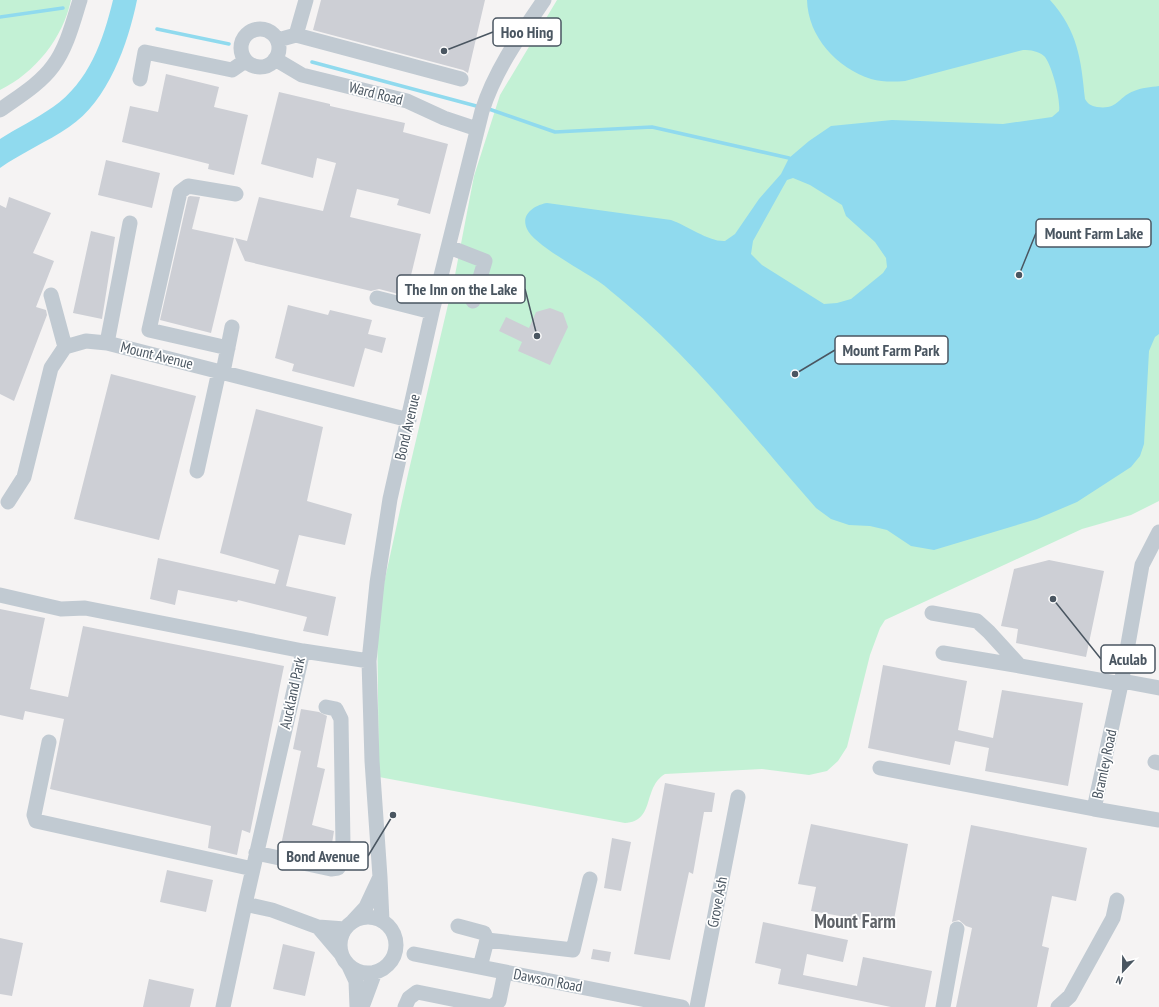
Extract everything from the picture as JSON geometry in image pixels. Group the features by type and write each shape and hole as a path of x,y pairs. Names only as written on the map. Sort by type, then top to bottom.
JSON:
{"street":[{"path":"0,110 32,87 53,67 65,45 80,0"},
{"path":"296,35 306,0"},
{"name":"Bond Avenue","path":"382,921 372,761 369,661 377,583 390,499 409,420 432,312 449,247 476,128 491,86 510,51 544,0"},
{"path":"255,29 268,30 278,40 279,47 275,59 271,64 260,67 250,65 245,61 240,49 241,42 249,31 255,29"},
{"path":"278,40 296,35 461,79"},
{"path":"140,79 145,52 232,70 245,61"},
{"name":"Ward Road","path":"275,59 302,75 408,101 444,118 476,128"},
{"path":"143,353 180,192 188,186 236,194"},
{"path":"107,343 130,223"},
{"path":"449,247 485,261 473,301"},
{"path":"8,502 24,477 51,368 65,347 51,295"},
{"path":"377,298 432,312"},
{"path":"197,471 228,348 232,326"},
{"path":"149,330 228,348"},
{"name":"Mount Avenue","path":"65,347 86,341 107,343 409,420"},
{"name":"Bramley Road","path":"880,768 1094,809 1121,683 1142,566 1159,532"},
{"name":"Auckland Park","path":"0,595 61,609 85,608 303,651 256,853 223,1007"},
{"path":"932,613 977,621 990,632 1020,666"},
{"path":"303,651 369,661"},
{"path":"943,653 1159,688"},
{"path":"256,853 331,869 338,868 343,859 341,719 336,709 326,707"},
{"path":"48,742 34,815 36,821 253,869"},
{"name":"Grove Ash","path":"696,1007 738,797"},
{"path":"1094,809 1159,820"},
{"name":"Bond Avenue","path":"349,925 366,907 380,877"},
{"path":"487,940 573,950 590,879"},
{"path":"1058,1007 1070,996 1113,918 1116,900"},
{"path":"245,904 272,910 318,927 349,925 368,917 382,921 414,954"},
{"path":"349,925 341,936 345,960 356,981 357,1007"},
{"path":"458,926 484,933 487,940 480,967"},
{"path":"318,927 345,960 357,971 366,973 375,972 387,966 393,958 396,947 395,936"},
{"path":"943,1007 957,929"},
{"name":"Dawson Road","path":"393,958 414,954 505,972 630,1002 682,1007"},
{"path":"362,1007 375,972"},
{"path":"406,1007 409,998 417,992 492,1007 499,1001 505,972"}],"green space":[{"path":"0,0 71,0 61,28 46,53 25,74 0,90"},
{"path":"557,0 1159,0 1159,501 1131,515 1082,529 885,620 880,628 870,655 847,747 838,761 827,771 809,775 762,769 665,774 653,787 645,810 641,816 635,821 625,823 379,777 377,615 408,474 455,275 474,176 500,95"}],"water":[{"path":"113,0 137,0 122,53 105,87 95,102 83,116 69,127 0,168 0,139 40,116 66,97 85,73 93,60 99,45"},
{"path":"807,0 1050,0 1067,23 1072,34 1080,58 1085,99 1091,105 1097,107 1109,107 1134,91 1159,86 1159,334 1155,337 1149,351 1144,444 1140,456 1131,467 1077,502 1037,519 934,550 911,546 887,530 870,526 849,525 831,519 816,508 699,374 650,325 601,283 548,249 531,235 527,229 525,219 530,211 542,204 547,203 671,220 712,239 725,241 735,234 759,199 781,174 789,158 809,141 831,126 892,120 1003,124 1052,117 1059,111 1057,91 1053,74 1047,60 1042,54 1037,52 1023,50 905,81 879,81 859,74 836,59 819,38 809,14","holes":["793,178 810,185 842,205 846,216 875,242 886,258 887,267 883,273 851,299 837,303 824,304 762,265 751,254 753,241 787,180"]}],"building":[{"path":"321,0 485,0 468,73 463,70 313,30"},
{"path":"166,74 219,87 214,107 248,115 234,175 208,169 209,164 122,142 130,106 158,112"},
{"path":"279,92 330,104 330,106 405,123 403,132 448,144 430,214 397,205 399,199 357,189 350,217 421,234 406,296 379,289 371,291 245,261 235,238 247,241 259,197 323,211 336,163 317,158 313,178 261,164"},
{"path":"106,160 160,173 152,208 98,195"},
{"path":"9,197 51,213 33,253 54,261 36,307 46,310 47,315 14,401 0,394 0,205 6,208"},
{"path":"188,197 200,197 192,229 234,238 211,333 160,320"},
{"path":"91,231 115,237 102,319 73,313"},
{"path":"288,305 328,315 330,310 372,320 368,334 386,338 382,353 365,348 354,387 292,371 294,364 275,358"},
{"path":"550,308 563,313 568,327 550,365 518,351 522,342 499,331 506,317 529,328 536,312"},
{"path":"111,374 196,396 159,540 74,519"},
{"path":"256,409 323,427 307,501 352,514 345,545 299,535 286,586 336,597 328,636 303,631 307,617 238,600 237,602 178,590 175,605 150,599 158,558 275,584 279,570 220,553"},
{"path":"1049,560 1104,571 1086,657 1016,643 1018,629 1001,626 1014,569"},
{"path":"0,609 45,618 30,689 68,697 83,626 284,666 250,833 242,830 237,855 208,848 211,826 50,789 64,719 25,711 23,720 0,715"},
{"path":"883,665 967,681 958,730 993,738 1002,690 1083,703 1068,786 985,771 989,748 955,741 950,765 868,748"},
{"path":"301,709 319,712 327,716 317,767 325,769 312,825 334,831 330,856 281,845 301,751 293,749"},
{"path":"665,783 715,793 712,812 704,812 693,874 689,872 670,960 634,954"},
{"path":"811,824 908,844 893,925 811,911 816,887 798,884"},
{"path":"971,825 1087,848 1076,901 1052,896 1042,946 1049,948 1037,1007 956,1007 972,928 966,926 959,920 952,922"},
{"path":"612,838 631,842 621,891 604,888"},
{"path":"167,870 213,880 206,912 160,902"},
{"path":"763,922 848,940 843,962 807,954 803,975 857,986 863,957 932,971 925,1007 891,1007 778,984 781,969 755,963"},
{"path":"0,938 23,943 12,996 0,994"},
{"path":"283,944 315,952 305,996 273,989"},
{"path":"593,949 611,952 609,962 591,959"},
{"path":"149,979 194,989 190,1007 143,1007"}],"waterway":[{"path":"0,17 63,8"},
{"path":"157,29 229,44"},
{"path":"312,62 480,107"},
{"path":"486,108 555,132 652,127 789,158"}],"place":[{"name":"Hoo Hing","path":"444,51"},
{"name":"Mount Farm Lake","path":"1019,275"},
{"name":"The Inn on the Lake","path":"537,336"},
{"name":"Mount Farm Park","path":"795,374"},
{"name":"Aculab","path":"1053,599"},
{"name":"Bond Avenue","path":"393,815"}],"district":[{"name":"Mount Farm","path":"855,921"}]}
